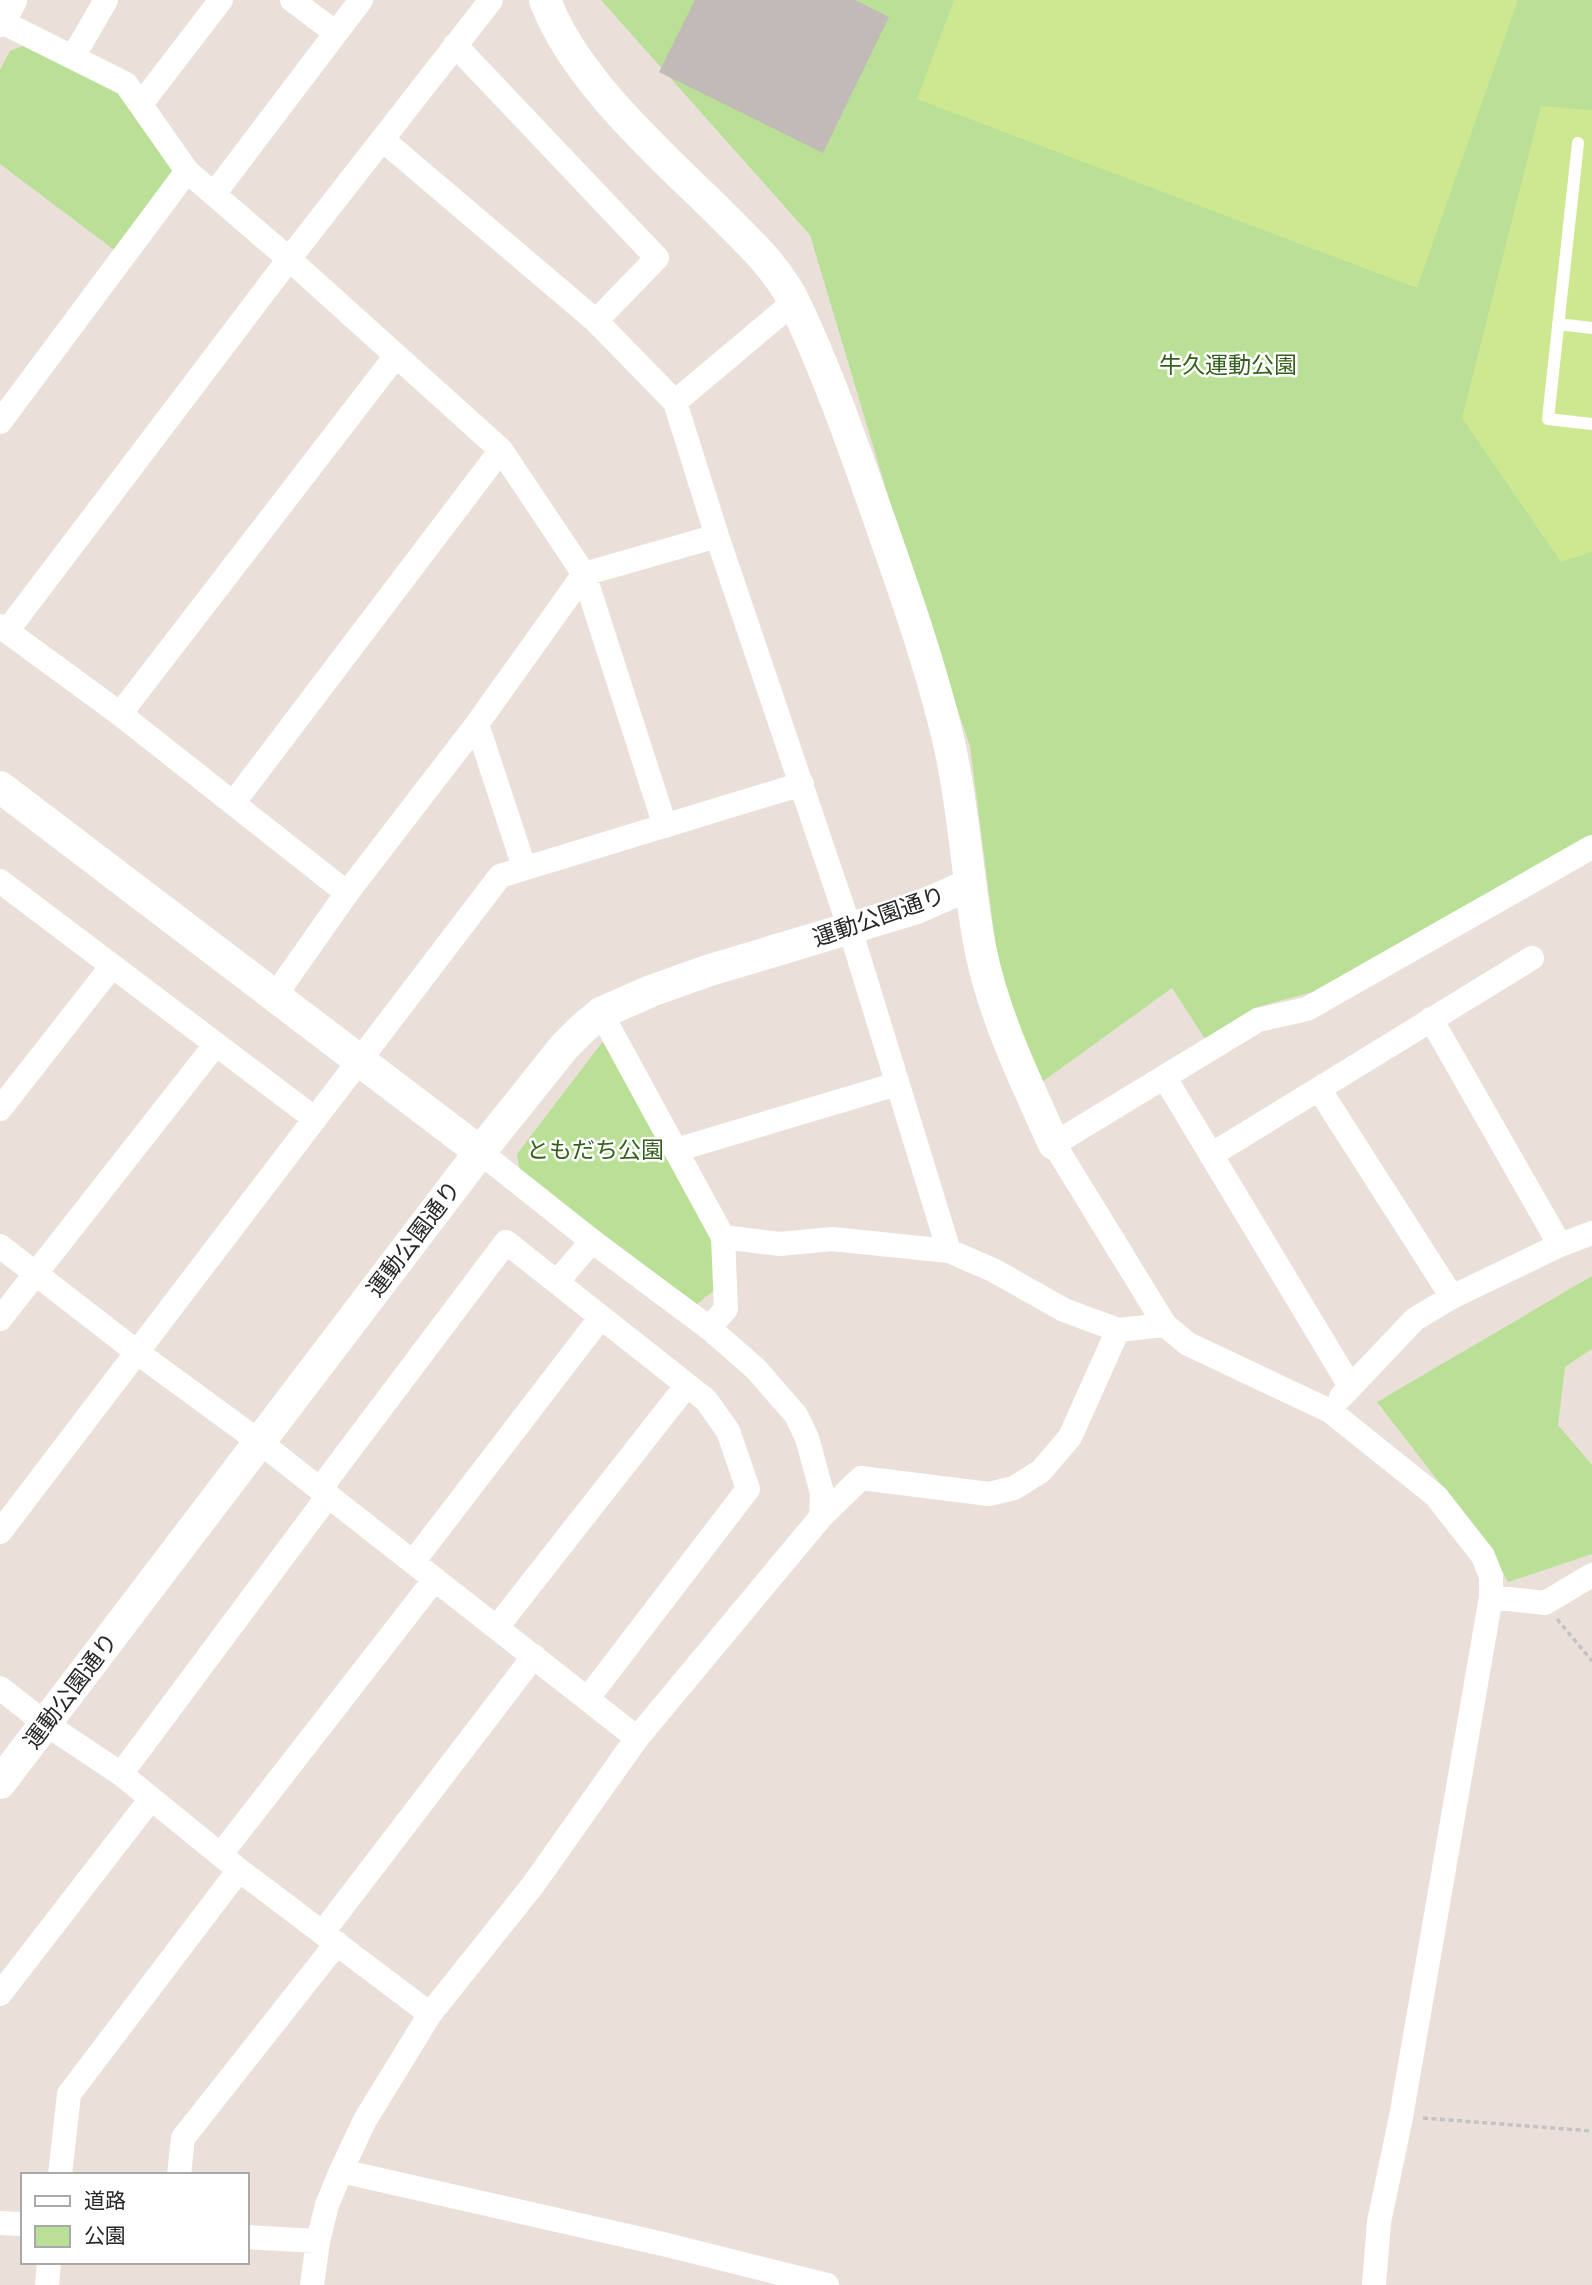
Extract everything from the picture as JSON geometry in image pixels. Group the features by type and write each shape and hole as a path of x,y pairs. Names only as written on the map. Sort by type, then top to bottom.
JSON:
{"street":[{"path":"11,0 0,21 126,84 187,171 289,258 395,357 501,450 584,575 665,826"},
{"path":"74,57 106,0"},
{"path":"141,104 220,0"},
{"path":"292,0 336,33"},
{"path":"214,194 361,0"},
{"path":"347,893 120,714 3,629 491,0"},
{"path":"545,0 568,44 621,115 747,240 770,265 794,302 831,386 890,551 936,694 957,778 969,885 982,956 1000,1018 1054,1144 1165,1325 1188,1345 1330,1411 1436,1496 1483,1556 1491,1576 1491,1597 1401,2117 1380,2222 1374,2285"},
{"path":"455,45 657,258 596,321"},
{"path":"383,140 596,321 675,402 717,536 850,929 949,1251"},
{"path":"0,422 187,171"},
{"path":"675,402 794,302"},
{"path":"120,714 395,357"},
{"path":"234,802 501,450"},
{"path":"274,997 347,893 477,724 584,575 717,536"},
{"path":"477,724 524,867"},
{"path":"0,1532 500,876 802,784"},
{"path":"0,787 709,1328 756,1369 796,1415 816,1467 822,1493 821,1517"},
{"path":"1054,1144 1165,1079 1258,1020 1307,1009 1592,847"},
{"name":"運動公園通り","path":"0,1783 480,1152 564,1047 601,1013 651,991 707,971 914,909 969,885"},
{"path":"3,890 112,966 315,1119"},
{"path":"1210,1155 1532,958"},
{"path":"0,1109 112,966"},
{"path":"601,1013 723,1237 726,1309 709,1328"},
{"path":"1431,1019 1560,1245"},
{"path":"0,1319 216,1044"},
{"path":"1165,1079 1350,1386"},
{"path":"676,1150 897,1084"},
{"path":"1318,1089 1452,1297"},
{"path":"1330,1411 1350,1386 1415,1319 1452,1297 1560,1245 1592,1233"},
{"path":"723,1237 780,1244 832,1239 949,1251 993,1270 1064,1310 1118,1329 1165,1325"},
{"path":"557,1282 592,1241"},
{"path":"121,1774 506,1242 706,1400 728,1431 748,1489 588,1698"},
{"path":"0,1247 261,1443 638,1738"},
{"path":"413,1562 601,1317"},
{"path":"312,2285 318,2241 327,2205 341,2171 365,2120 430,2014 533,1885 638,1738 821,1517 861,1478 989,1494 1023,1483 1041,1471 1070,1437 1118,1329"},
{"path":"497,1627 687,1385"},
{"path":"1491,1597 1545,1603 1592,1575"},
{"path":"60,2173 69,2094 230,1862 435,1579"},
{"path":"179,2173 183,2138 534,1656"},
{"path":"0,1688 46,1724 121,1774 150,1800 430,2014"},
{"path":"0,1994 150,1800"},
{"path":"341,2171 663,2244 827,2285"},
{"path":"0,2223 21,2224"},
{"path":"248,2236 318,2241"},
{"path":"47,2285 49,2264"}],"lane":[{"path":"1578,143 1548,419 1592,424"},
{"path":"1558,324 1592,328"}],"path":[{"path":"1545,1603 1592,1661"},
{"path":"1401,2117 1592,2131"}],"green space":[{"name":"牛久運動公園","path":"601,0 1592,0 1592,836 1316,991 1254,1008 1205,1039 1172,988 1042,1082 1016,1026 999,972 970,746 913,579 810,235"},
{"path":"954,0 1518,0 1417,288 917,99"},
{"path":"23,46 117,91 177,174 117,252 0,164 0,70 10,51"},
{"path":"1541,106 1592,110 1592,552 1561,562 1462,418"},
{"name":"ともだち公園","path":"604,1040 711,1237 717,1288 696,1305 520,1171 517,1154"},
{"path":"1592,1276 1592,1349 1565,1367 1558,1425 1592,1465 1592,1554 1508,1582 1490,1548 1377,1402"}],"building":[{"path":"695,0 855,0 889,17 823,153 659,72"}]}
